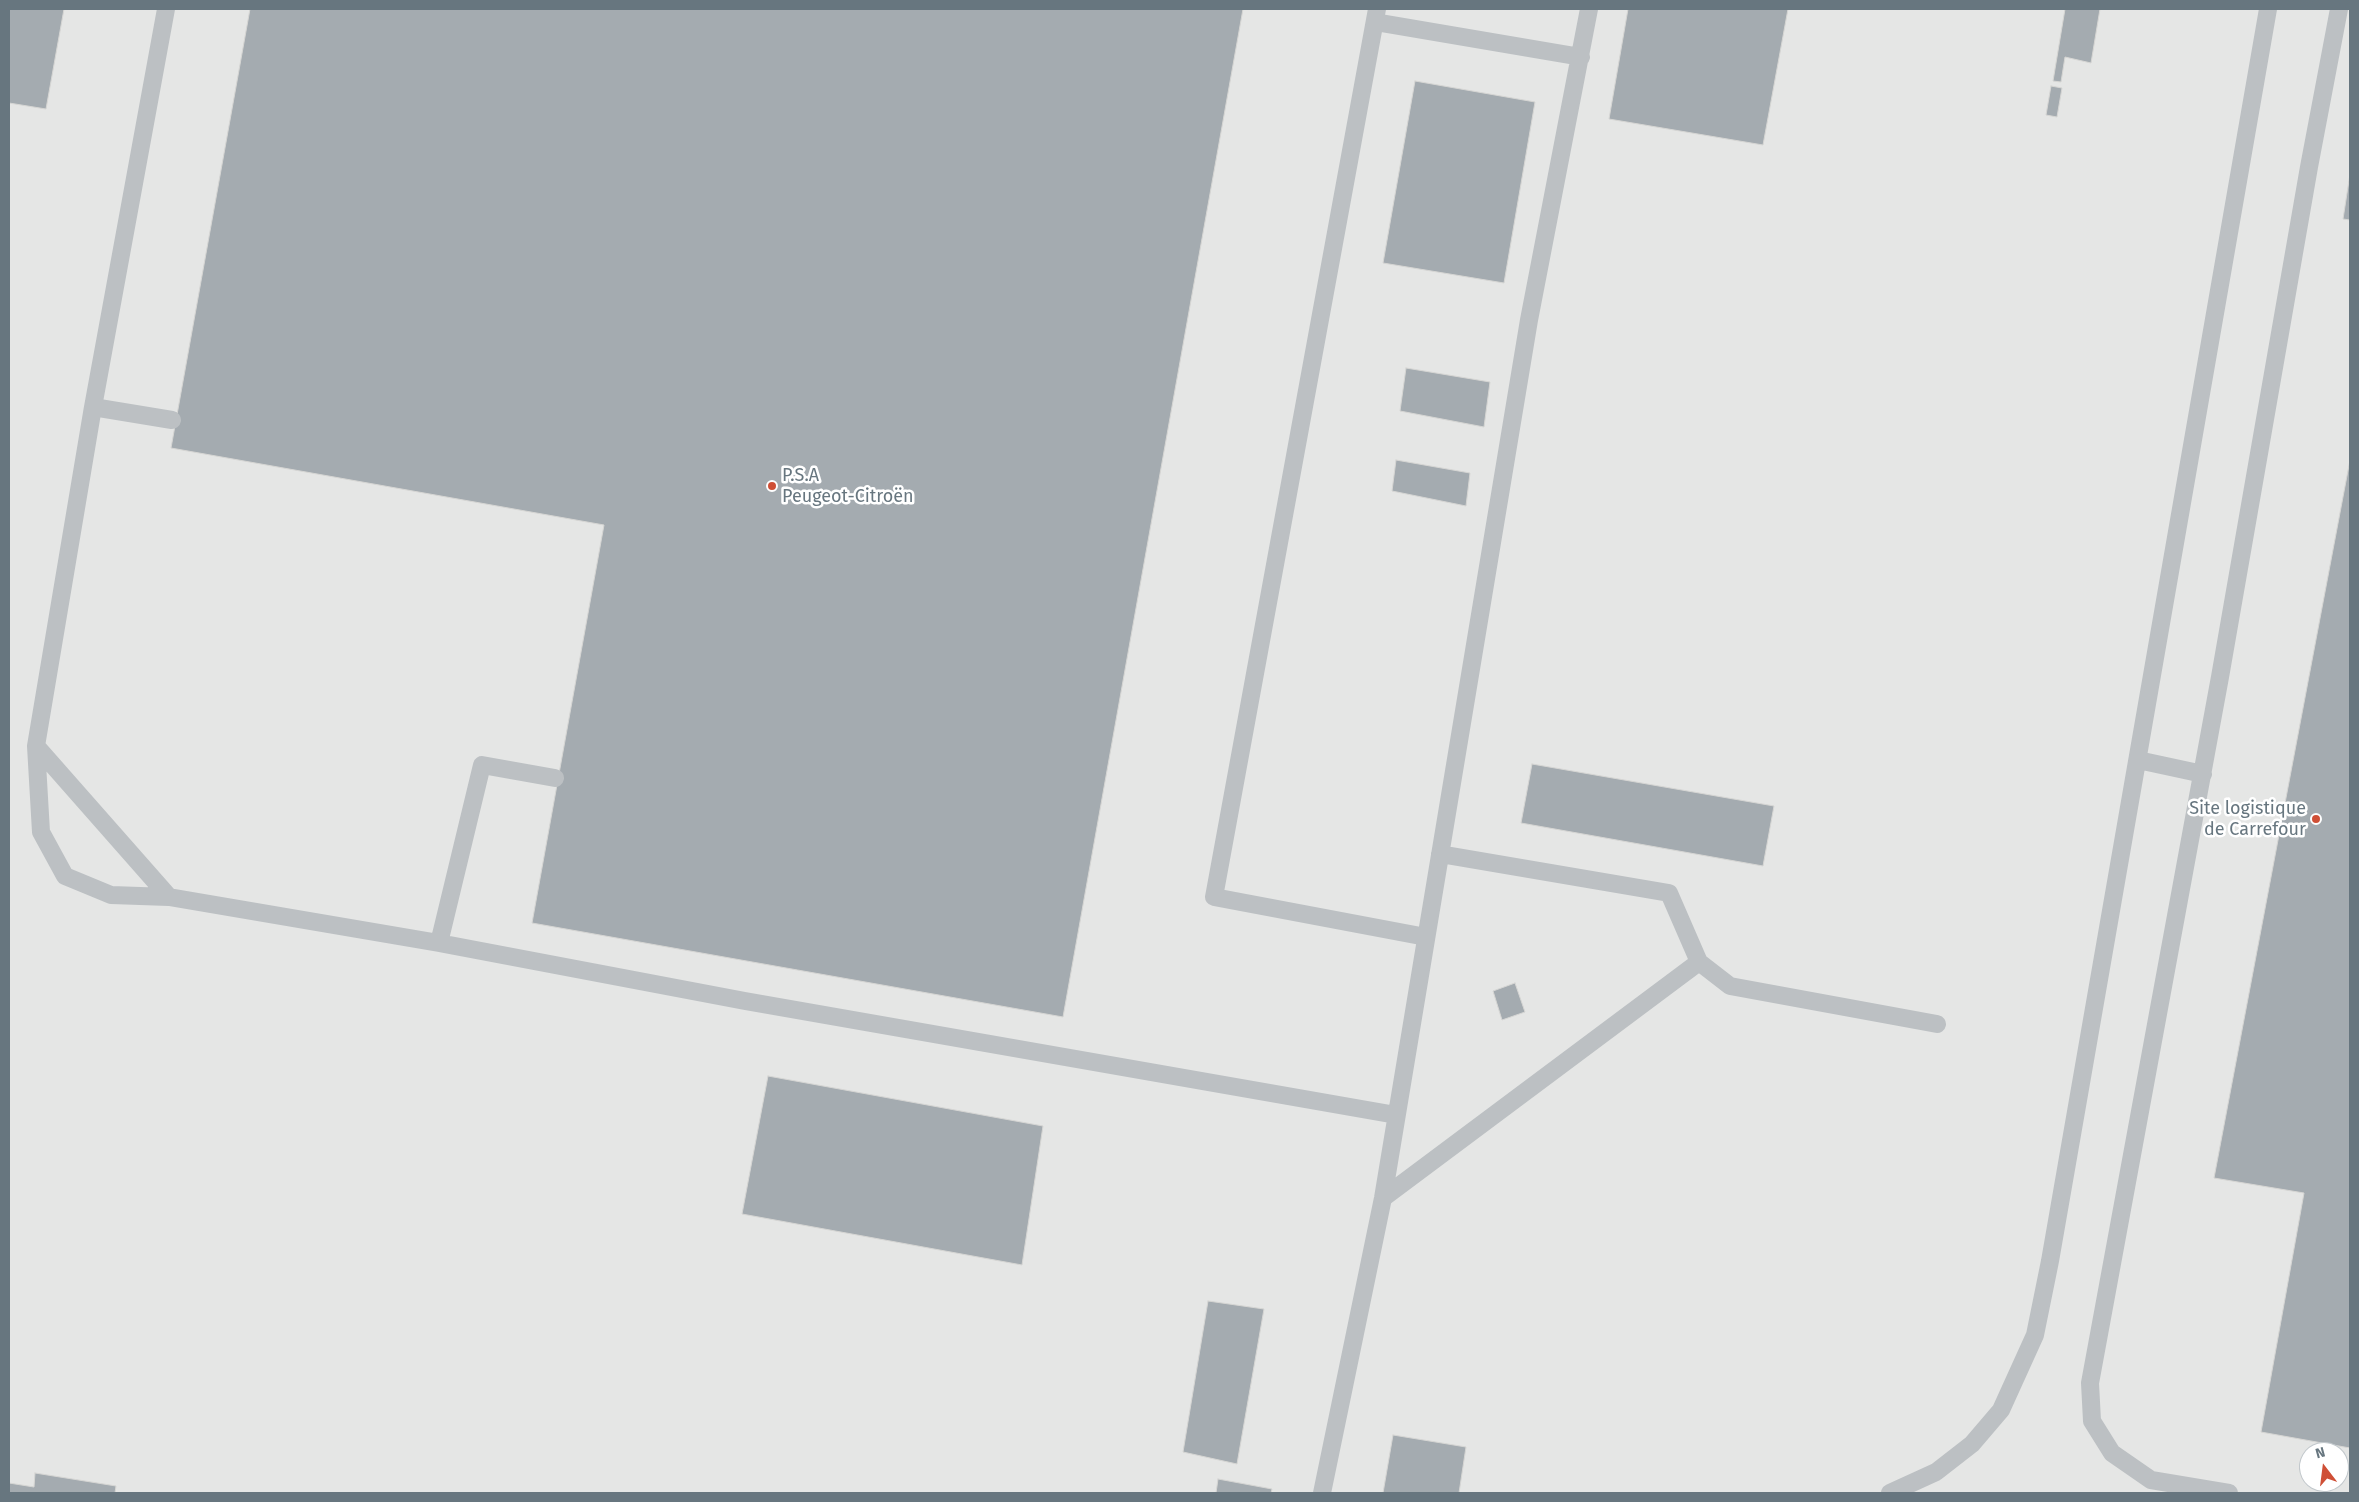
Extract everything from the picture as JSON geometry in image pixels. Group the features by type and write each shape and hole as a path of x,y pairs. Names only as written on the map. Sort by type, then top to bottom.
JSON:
{"lane":[{"path":"166,9 94,407 36,746 41,832 65,876 111,896 169,897 439,943 746,1001 1396,1115"},
{"path":"1322,1493 1383,1198 1528,320 1589,9"},
{"path":"1890,1493 1936,1472 1972,1444 2001,1410 2035,1335 2138,760 2268,9"},
{"path":"2229,1493 2150,1480 2112,1453 2092,1421 2090,1383 2203,774 2309,167 2339,9"},
{"path":"1426,937 1214,897 1376,16 1581,57"},
{"path":"94,407 172,420"},
{"path":"36,746 169,897"},
{"path":"2138,760 2203,774"},
{"path":"439,943 482,765 555,778"},
{"path":"1440,854 1670,893 1699,962 1730,986 1938,1024"},
{"path":"1383,1198 1699,962"}],"shaded area":[{"path":"9,9 2350,9 2350,1493 9,1493"}],"building":[{"path":"9,9 64,9 46,109 9,103"},
{"name":"P.S.A Peugeot-Citroën","path":"250,9 1243,9 1063,1017 532,923 604,525 171,448"},
{"path":"1628,9 1788,9 1763,145 1609,119"},
{"path":"2065,9 2100,9 2091,63 2065,57 2061,82 2053,81"},
{"path":"1415,81 1535,102 1504,283 1383,263"},
{"path":"2051,86 2062,88 2057,117 2046,115"},
{"path":"2350,174 2350,220 2343,219"},
{"path":"1406,368 1490,382 1484,427 1400,411"},
{"path":"1396,460 1470,473 1466,506 1392,491"},
{"name":"Site logistique de Carrefour","path":"2350,460 2350,1448 2349,1442 2317,1442 2261,1432 2304,1193 2214,1178"},
{"path":"1532,764 1774,806 1763,866 1521,823"},
{"path":"1515,983 1525,1012 1502,1020 1493,991"},
{"path":"768,1076 1043,1126 1022,1265 742,1214"},
{"path":"1208,1301 1264,1309 1237,1464 1183,1452"},
{"path":"1393,1435 1466,1447 1459,1493 1383,1493"},
{"path":"35,1473 116,1486 115,1493 9,1493 9,1483 34,1487"},
{"path":"1218,1479 1272,1489 1271,1493 1216,1493"}],"place":[{"name":"P.S.A Peugeot-Citroën","path":"772,486"},
{"name":"Site logistique de Carrefour","path":"2316,819"}]}
